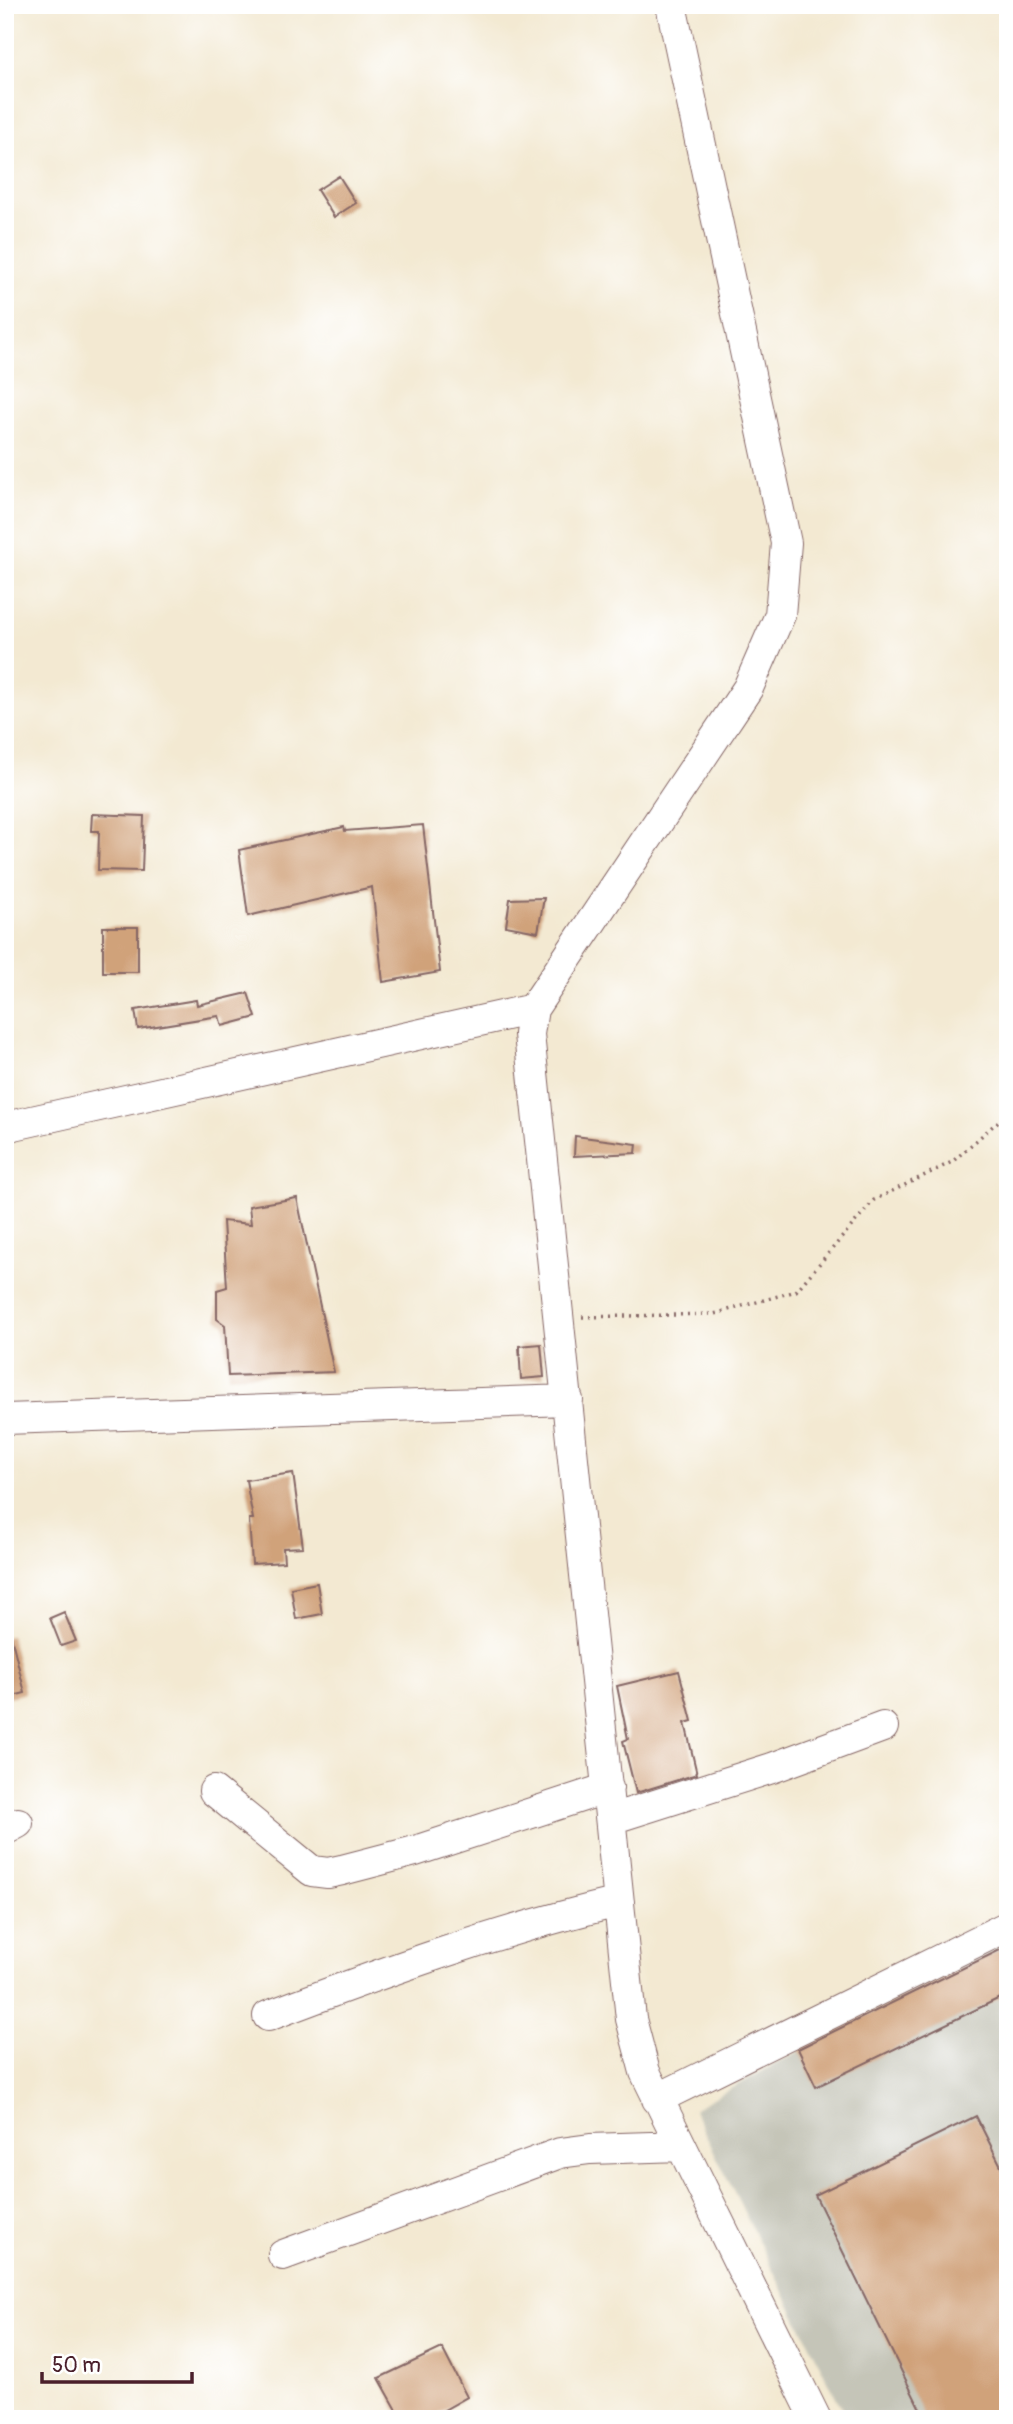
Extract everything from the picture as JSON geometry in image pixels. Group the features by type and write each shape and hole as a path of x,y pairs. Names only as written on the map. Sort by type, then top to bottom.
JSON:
{"street":[{"path":"671,5 786,543 780,615 748,688 533,1009 529,1034 631,2019 645,2073 657,2099 816,2419"},
{"path":"5,1127 533,1009"},
{"path":"5,1419 569,1400"},
{"path":"611,1819 772,1768 883,1727"},
{"path":"214,1791 312,1871 328,1873 415,1851 608,1788"},
{"path":"268,2016 400,1966 572,1913 619,1902"},
{"path":"657,2099 1008,1926"},
{"path":"283,2255 560,2153 590,2149 681,2147"}],"path":[{"path":"560,1317 714,1314 796,1291 874,1200 952,1162 1003,1117 1008,1105"}],"shaded area":[{"path":"1008,1938 1008,2419 847,2419 693,2109"}],"building":[{"path":"339,176 356,203 334,217 317,190"},
{"path":"92,814 144,816 142,871 98,870 99,831 91,831"},
{"path":"423,825 440,972 383,982 372,887 248,916 239,850 344,827 345,831"},
{"path":"544,898 538,932 506,926 510,899"},
{"path":"103,927 138,927 138,972 103,972"},
{"path":"248,993 256,1017 222,1026 219,1016 138,1029 135,1010 196,1000 197,1005"},
{"path":"575,1136 637,1144 636,1153 574,1156"},
{"path":"297,1198 334,1372 228,1376 225,1325 217,1319 217,1290 227,1287 223,1221 251,1224 249,1206"},
{"path":"541,1344 544,1377 521,1379 519,1346"},
{"path":"293,1473 303,1547 283,1548 284,1562 252,1564 249,1519 253,1519 246,1480"},
{"path":"317,1583 322,1614 296,1619 291,1588"},
{"path":"64,1612 76,1641 61,1646 50,1618"},
{"path":"11,1636 25,1693 5,1698 5,1637"},
{"path":"679,1671 692,1721 685,1723 697,1774 636,1793 623,1741 628,1739 617,1686"},
{"path":"1008,1946 1008,1994 816,2087 798,2049"},
{"path":"976,2116 1008,2180 1008,2419 925,2419 815,2195"},
{"path":"442,2348 467,2397 428,2419 402,2419 379,2378"}]}
